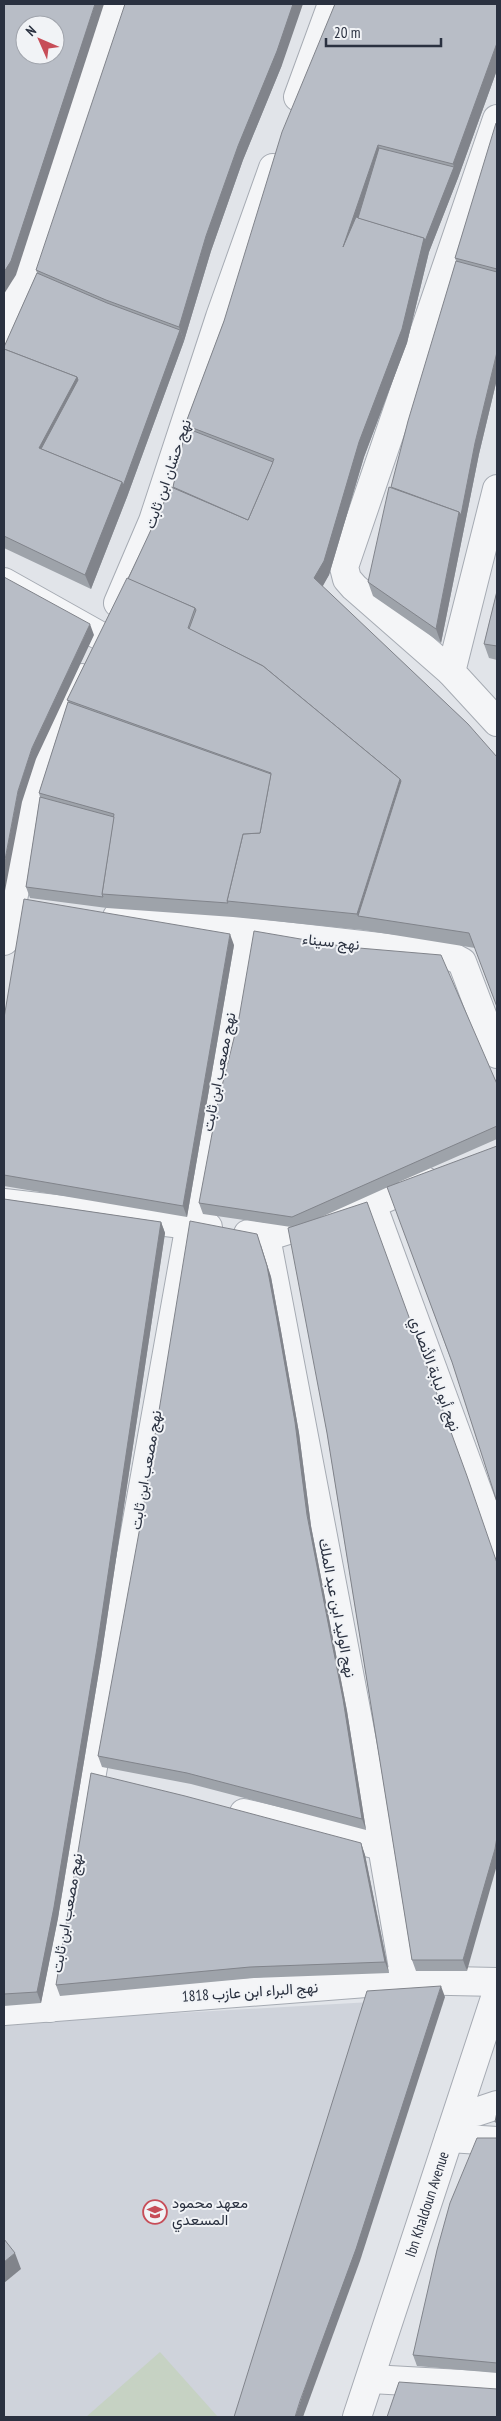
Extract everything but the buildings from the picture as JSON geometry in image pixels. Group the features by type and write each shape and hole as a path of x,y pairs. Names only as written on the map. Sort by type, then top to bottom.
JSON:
{"street":[{"path":"4,330 80,118 116,4"},
{"path":"289,121 332,4"},
{"path":"497,119 344,567 347,579 354,587 451,672 497,722"},
{"name":"نهج حسّان ابن ثابت","path":"4,941 41,768 56,728 102,637 153,521 220,317 280,148"},
{"path":"451,672 497,488"},
{"path":"4,582 102,637"},
{"path":"11,903 40,907"},
{"name":"نهج سيناء","path":"89,913 246,933 449,955 462,962 497,1054"},
{"name":"نهج مصعب ابن ثابت","path":"50,2008 190,1224 246,933"},
{"path":"4,1202 190,1224 266,1237 372,1204 444,1173"},
{"name":"نهج أبو لبابة الأنصاري","path":"372,1204 497,1544"},
{"name":"نهج الوليد ابن عبد الملك","path":"266,1237 382,1846 404,1980"},
{"path":"91,1776 120,1783"},
{"path":"217,1806 382,1846"},
{"name":"نهج البراء ابن عازب 1818","path":"4,2011 404,1980 497,1982"},
{"name":"Ibn Khaldoun Avenue","path":"357,2417 497,1992"},
{"path":"459,2112 476,2112 497,2105"},
{"path":"449,2138 497,2141"},
{"path":"371,2379 497,2386"}],"shaded area":[{"name":"معهد محمود المسعدي","path":"371,2002 241,2417 4,2417 4,2023"}],"green space":[{"path":"160,2352 218,2417 86,2417"}],"place":[{"name":"معهد محمود المسعدي","path":"155,2212"}]}
